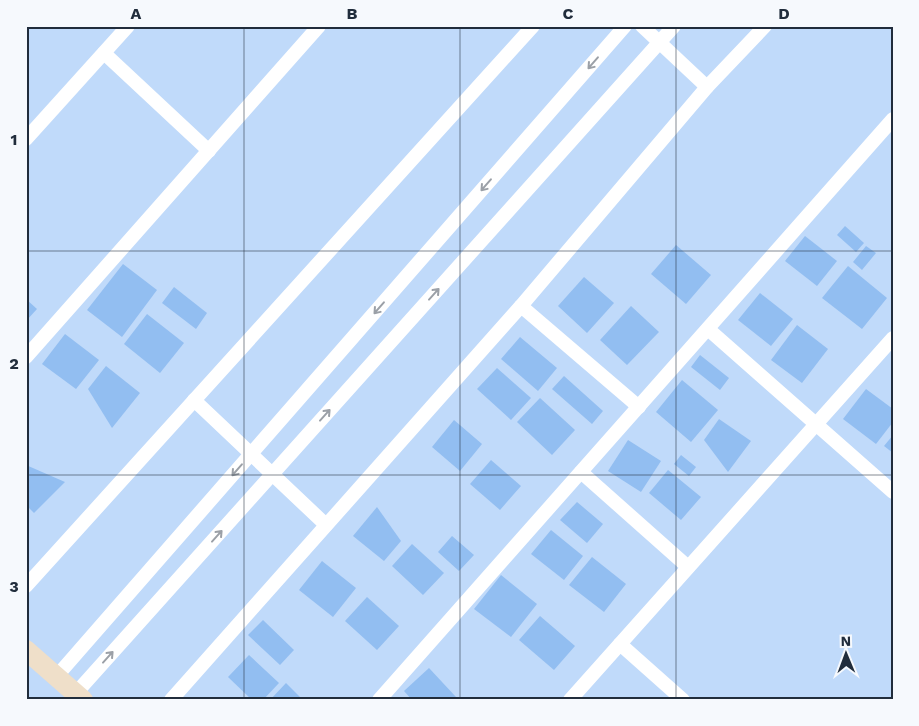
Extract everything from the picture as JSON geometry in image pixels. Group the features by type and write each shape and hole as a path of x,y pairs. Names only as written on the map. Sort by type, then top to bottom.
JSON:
{"street":[{"path":"28,132 128,26"},
{"path":"26,357 319,26"},
{"path":"26,586 533,26"},
{"path":"56,677 625,26"},
{"path":"642,26 707,87"},
{"path":"26,650 80,697 272,474 674,26"},
{"path":"171,700 521,306 707,87 765,26"},
{"path":"104,53 209,151"},
{"path":"379,700 893,119"},
{"path":"521,306 639,408"},
{"path":"708,329 893,492"},
{"path":"570,700 893,338"},
{"path":"194,400 326,525"},
{"path":"581,472 688,567"},
{"path":"620,644 683,700"}],"building":[{"path":"845,226 864,243 856,252 837,235"},
{"path":"805,236 837,261 817,286 785,261"},
{"path":"676,245 711,275 686,304 651,274"},
{"path":"866,246 876,253 862,270 853,262"},
{"path":"123,264 157,290 122,337 87,310"},
{"path":"848,266 887,298 862,329 822,298"},
{"path":"584,277 614,303 587,333 558,306"},
{"path":"174,287 207,313 196,329 162,303"},
{"path":"760,293 793,319 771,346 738,320"},
{"path":"26,299 37,309 26,321"},
{"path":"631,306 659,332 627,365 600,340"},
{"path":"147,314 184,343 160,373 124,344"},
{"path":"797,325 828,349 802,383 771,360"},
{"path":"65,334 99,360 76,389 42,364"},
{"path":"520,337 557,368 538,391 501,359"},
{"path":"700,355 729,378 720,390 691,367"},
{"path":"106,366 140,393 112,428 88,389"},
{"path":"497,368 531,398 511,420 477,389"},
{"path":"564,376 603,411 592,424 552,389"},
{"path":"682,380 718,410 691,442 656,412"},
{"path":"866,389 893,409 893,422 876,444 843,419"},
{"path":"540,398 575,430 552,455 517,422"},
{"path":"719,419 751,441 728,472 704,440"},
{"path":"454,420 482,444 460,471 432,447"},
{"path":"893,435 893,453 884,446"},
{"path":"628,440 661,461 641,492 608,471"},
{"path":"681,455 696,467 689,476 674,464"},
{"path":"491,460 521,486 500,510 470,484"},
{"path":"26,465 65,482 34,513 26,505"},
{"path":"668,470 701,497 681,520 649,493"},
{"path":"577,502 603,524 587,543 560,520"},
{"path":"377,507 401,541 384,561 353,536"},
{"path":"551,530 583,556 564,580 531,554"},
{"path":"452,536 474,555 459,571 438,552"},
{"path":"412,544 444,573 423,595 392,566"},
{"path":"592,557 626,584 604,612 569,585"},
{"path":"322,561 356,588 333,617 299,590"},
{"path":"501,575 537,604 511,637 474,609"},
{"path":"367,597 399,626 377,650 345,621"},
{"path":"540,616 575,646 554,670 519,640"},
{"path":"263,620 294,650 280,665 248,635"},
{"path":"249,655 279,683 263,700 252,700 228,677"},
{"path":"429,668 456,697 453,700 412,700 404,691"},
{"path":"286,683 303,700 270,700"}]}
